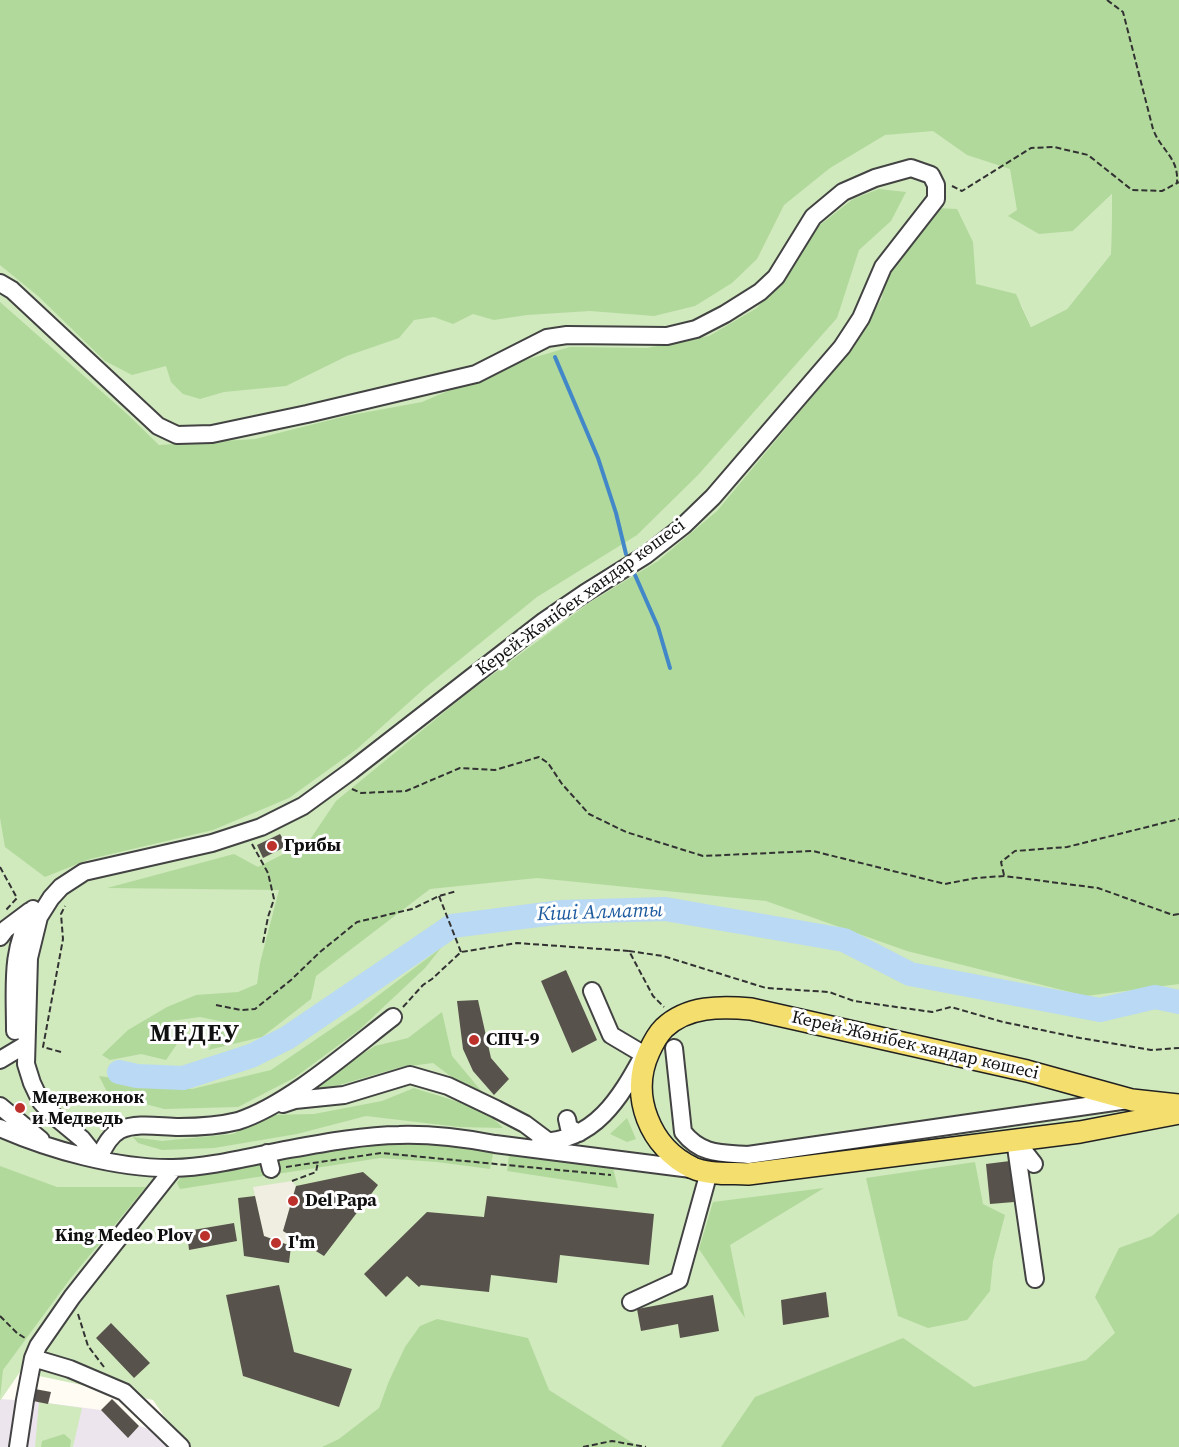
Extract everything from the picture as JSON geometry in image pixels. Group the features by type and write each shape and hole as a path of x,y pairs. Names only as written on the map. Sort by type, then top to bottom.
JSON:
{"main road":[{"name":"Керей-Жәнібек хандар көшесі","path":"1179,1105 1132,1100 1027,1071 751,1009 725,1006 691,1013 676,1020 665,1042 643,1072 642,1085 645,1112 655,1134 675,1158 702,1171 748,1174 1080,1132 1179,1113"}],"street":[{"path":"0,283 12,290 158,426 177,435 212,434 476,374 547,338 567,335 667,336 696,329 760,292 776,277 813,217 843,192 875,178 911,168 931,175"},
{"name":"Керей-Жәнібек хандар көшесі","path":"79,1154 44,1118 26,1095 18,1071 29,958 40,906 61,887 84,872 212,843 261,827 303,806 544,621 646,555 683,526 713,497 842,347 861,318 883,267 936,199 936,185 931,175"},
{"path":"0,937 17,920 40,906"},
{"path":"592,991 611,1035 643,1054"},
{"path":"260,1112 304,1085 393,1017"},
{"path":"665,1042 683,1132 702,1150 748,1155 1132,1100"},
{"name":"Керей-Жәнібек хандар көшесі","path":"495,1144 549,1142 579,1133 596,1122 612,1107 643,1054 665,1042"},
{"path":"0,1060 21,1048"},
{"name":"Керей-Жәнібек хандар көшесі","path":"21,1048 40,1102 82,1139 98,1159 174,1168 269,1161 397,1135 436,1135 653,1162 702,1171"},
{"path":"0,1128 49,1146 98,1159 111,1137 121,1130 134,1127 182,1127 236,1121 295,1100 344,1095 410,1075 448,1086 496,1108 525,1124 549,1142"},
{"path":"0,1106 49,1146"},
{"path":"567,1119 569,1128 579,1133"},
{"path":"1015,1140 1034,1164"},
{"path":"1015,1140 1035,1279"},
{"path":"18,1447 36,1352 72,1297 174,1168"},
{"path":"631,1302 679,1280 702,1171"},
{"path":"36,1352 124,1392 181,1447"}],"path":[{"path":"931,175 962,190 1031,148 1054,147 1088,155 1132,190 1162,191 1178,182 1179,171 1171,155 1157,139 1153,129 1122,12 1107,0"},
{"path":"347,787 361,793 406,791 460,768 495,770 538,757 548,764 562,784 589,814 627,832 703,856 813,851 945,884 1004,876 1098,888 1173,915 1179,914"},
{"path":"1004,876 1001,862 1015,851 1066,847 1179,819"},
{"path":"251,842 268,873 274,899 263,943"},
{"path":"0,867 17,898 0,916"},
{"path":"216,1005 242,1010 255,1009 357,922 412,909 439,896 457,891"},
{"path":"439,896 461,952"},
{"path":"61,1052 44,1047 63,939 62,914 65,905"},
{"path":"393,1017 423,985 461,952 517,943 629,951 663,956 766,988 830,992 854,1001 932,1012 951,1007 1004,1022 1080,1038 1151,1050 1179,1048"},
{"path":"629,951 653,996 676,1020"},
{"path":"269,1161 318,1162 381,1153 615,1175"},
{"path":"292,1181 316,1172 318,1162"},
{"path":"497,1170 498,1163"},
{"path":"72,1297 88,1346 104,1367"},
{"path":"0,1316 36,1352"},
{"path":"583,1447 612,1441 646,1447"}],"shaded area":[{"path":"292,1181 296,1186 283,1231 293,1237 286,1244 264,1236 253,1187"},
{"path":"0,1399 101,1410 128,1437 139,1426 154,1430 169,1447 0,1447"}],"green space":[{"path":"0,0 1179,0 1179,984 1086,996 907,951 766,901 537,878 430,889 316,976 311,999 262,1037 208,1050 224,1022 200,1017 171,1021 177,1044 166,1060 141,1054 110,1060 102,1055 128,1030 167,1007 196,995 238,992 257,984 260,963 279,890 107,888 234,854 258,867 309,841 336,801 464,696 589,603 658,561 717,511 852,349 882,298 884,278 936,208 957,209 973,242 976,284 1016,294 1031,327 1067,309 1111,254 1112,194 1073,231 1039,234 1008,216 1017,210 1010,169 967,155 933,131 885,135 830,168 784,205 757,259 732,283 695,306 654,316 590,311 527,315 494,320 473,314 453,324 434,317 414,320 399,338 347,356 286,386 224,392 200,399 183,394 171,382 166,366 132,375 105,361 38,296 0,265"},
{"path":"953,80 1073,231 1112,194 1111,254 1067,309 1031,327 1020,302 1179,940 1179,1447 185,1447 153,1400 20,1372 0,1401 0,197"},
{"path":"879,189 906,192 891,221 859,250 837,318 698,475 637,535 537,597 426,687 357,749 289,798 213,830 90,859 45,877 5,847 0,818 0,302 159,445 255,439 346,416 422,402 511,364 570,347 647,348 709,336 757,308 791,266 815,229 853,199"},
{"path":"441,948 425,968 359,1030 294,1078 238,1107 164,1109 108,1094 99,1076 192,1089 271,1070 359,1010"},
{"path":"442,1012 452,1056 488,1099 465,1087 433,1063 401,1067 329,1088 303,1092 375,1046 408,1038"},
{"path":"414,1088 474,1108 486,1114 503,1128 459,1127 366,1116 297,1134 214,1148 162,1150 138,1143 133,1137 162,1141 233,1134 267,1115 314,1114 382,1101"},
{"path":"627,1118 636,1139 627,1142 610,1134"},
{"path":"360,1139 495,1144 490,1169 380,1158 180,1189 177,1183 188,1166"},
{"path":"509,1155 613,1168 618,1188 507,1171"},
{"path":"975,1162 983,1204 1005,1215 993,1261 990,1291 967,1320 928,1328 898,1316 866,1178"},
{"path":"0,1166 57,1187 146,1187 70,1279 3,1370 0,1398"},
{"path":"824,1188 730,1245 745,1318 699,1249 713,1202"},
{"path":"1179,1213 1179,1447 721,1447 755,1397 903,1338 974,1387 1086,1360 1115,1333 1095,1297 1119,1248 1152,1236"},
{"path":"437,1319 528,1338 549,1390 639,1447 322,1447 339,1439 379,1408 405,1347 420,1326"},
{"path":"39,1402 82,1408 73,1447 35,1447"},
{"path":"64,1434 71,1440 70,1447 41,1447 42,1441"}],"building":[{"name":"Грибы","path":"280,834 287,846 263,858 257,845"},
{"path":"566,970 597,1040 572,1053 541,981"},
{"name":"СПЧ-9","path":"478,1000 491,1058 509,1079 494,1095 473,1071 463,1049 457,1001"},
{"path":"1010,1161 1014,1202 990,1204 986,1164"},
{"path":"363,1172 378,1185 324,1256 283,1231 296,1186"},
{"path":"255,1196 264,1236 291,1246 289,1263 244,1256 238,1198"},
{"path":"487,1196 654,1214 649,1265 560,1255 557,1283 491,1275 489,1292 421,1285 419,1287 407,1276 386,1297 364,1274 427,1212 484,1217"},
{"path":"234,1223 237,1241 189,1250 187,1231"},
{"path":"279,1285 294,1352 352,1369 339,1407 243,1376 226,1295"},
{"path":"826,1292 829,1317 783,1325 781,1300"},
{"path":"713,1295 719,1331 680,1338 678,1324 641,1331 637,1309"},
{"path":"111,1323 150,1363 134,1378 96,1338"},
{"path":"35,1389 51,1392 48,1404 33,1401"},
{"path":"112,1399 139,1426 128,1438 101,1410"}],"waterway":[{"path":"555,357 598,458 616,513 626,554"},
{"path":"635,575 658,627 670,668"},
{"name":"Кіші Алматы","path":"119,1072 137,1076 183,1078 251,1056 287,1038 452,926 562,912 665,909 844,940 910,974 1100,1010 1155,997 1179,1002"}],"place":[{"name":"Грибы","path":"272,846"},
{"name":"СПЧ-9","path":"474,1040"},
{"name":"Медвежонок и Медведь","path":"20,1108"},
{"name":"Del Papa","path":"293,1201"},
{"name":"King Medeo Plov","path":"205,1236"},
{"name":"I'm","path":"276,1243"}],"district":[{"name":"МЕДЕУ","path":"195,1035"}]}
